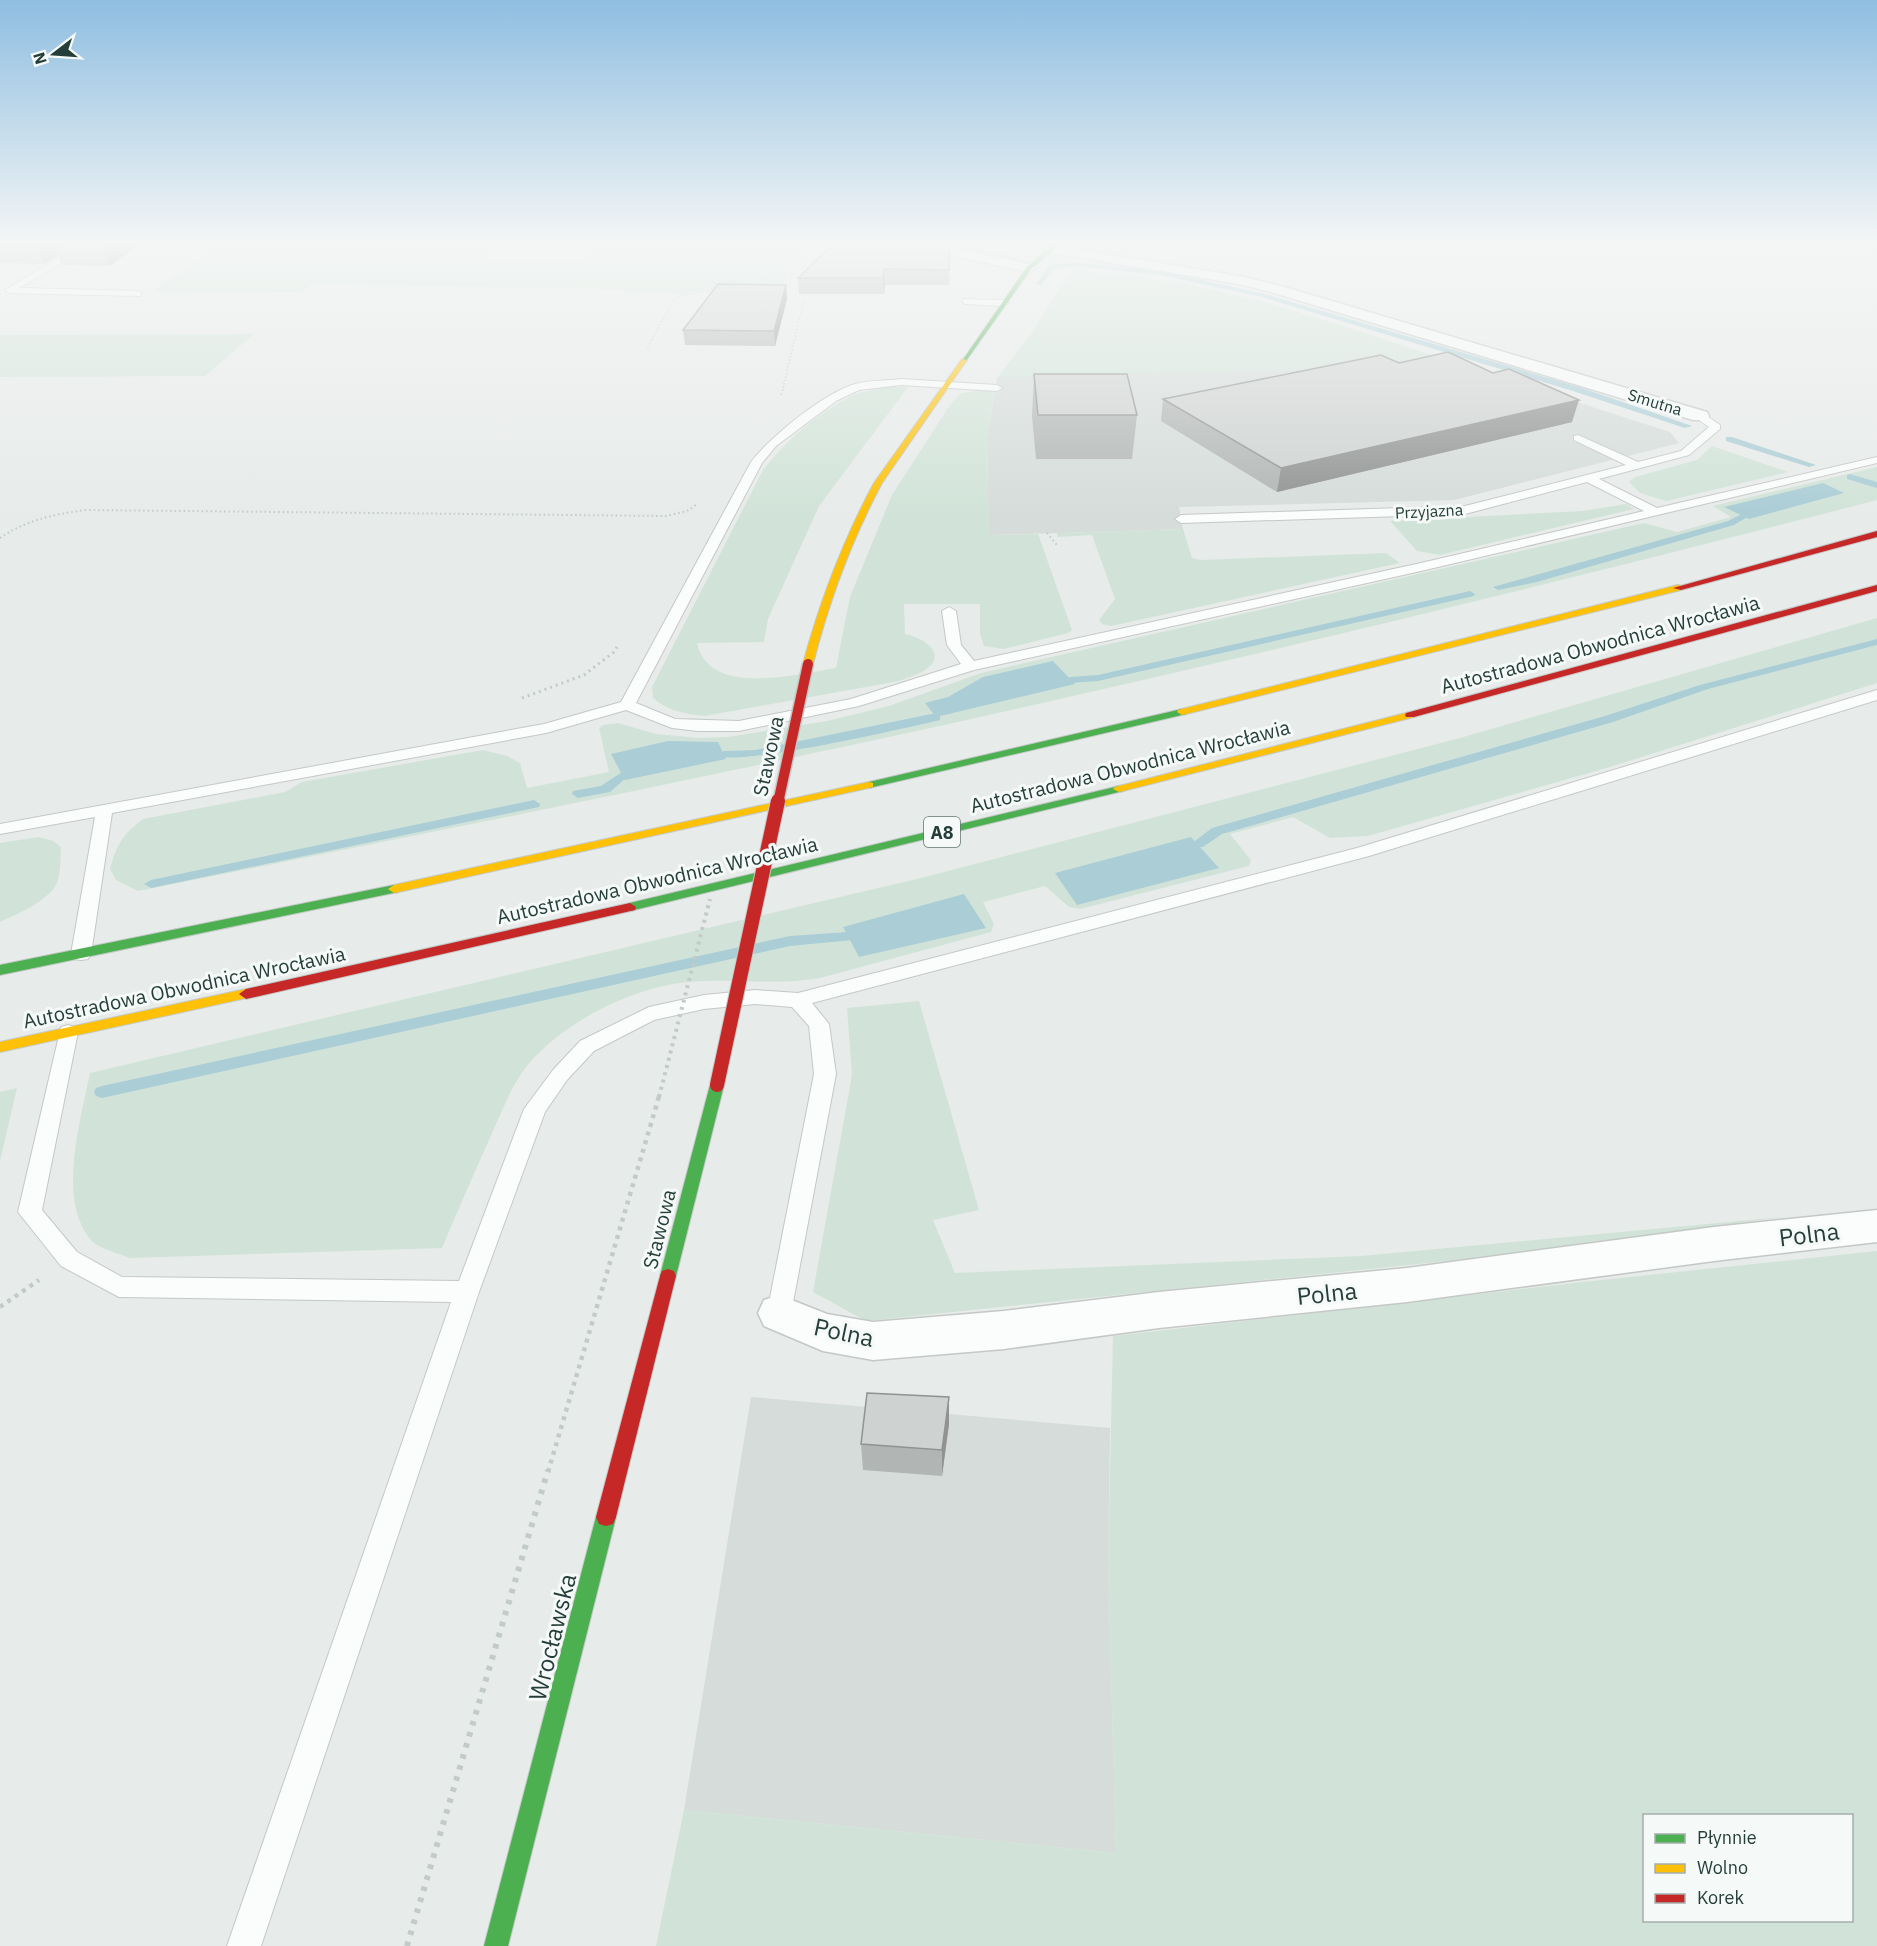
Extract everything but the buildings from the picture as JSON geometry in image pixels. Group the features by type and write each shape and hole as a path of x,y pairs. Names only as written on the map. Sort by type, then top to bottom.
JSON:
{"main road":[{"name":"Stawowa","path":"651,1340 717,1084 808,664 829,585 861,513 893,459 982,334"},
{"name":"Autostradowa Obwodnica Wrocławia","path":"0,970 464,874 1031,749 1712,580 1877,534"},
{"name":"Autostradowa Obwodnica Wrocławia","path":"0,1047 460,946 1071,802 1571,674 1877,588"},
{"name":"Wrocławska","path":"496,1946 651,1340"}],"street":[{"name":"Smutna","path":"1423,334 1700,416"},
{"name":"Polna","path":"779,1313 824,1332 873,1341 1004,1330 1159,1310 1407,1285 1714,1244 1877,1226"}],"lane":[{"path":"627,705 758,462 772,444 832,399 857,387 894,382 947,383 997,388"},
{"name":"Przyjazna","path":"1181,519 1465,510 1685,453 1716,427 1700,416"},
{"path":"1578,438 1638,466"},
{"path":"0,829 104,812 546,728 627,705 672,723 698,726 738,726 854,704 970,666 1421,567 1877,460"},
{"path":"1590,479 1656,512"},
{"path":"949,611 954,645 970,666"},
{"path":"244,1946 467,1292 535,1109 560,1075 587,1046 649,1014 704,1002 755,997 798,1000 1363,852 1877,695"},
{"path":"81,954 104,812"},
{"path":"779,1313 825,1074 819,1024 798,1000"},
{"path":"68,1032 30,1212 69,1259 119,1287 467,1292"}],"path":[{"path":"646,350 655,334"},
{"path":"780,398 789,371 797,334"},
{"path":"0,538 17,525 49,514 86,510 666,516 687,511 699,503"},
{"path":"686,519 687,511"},
{"path":"1047,533 1057,545"},
{"path":"514,700 548,690 584,675 614,652 619,644"},
{"path":"407,1946 658,1100"},
{"path":"0,1307 69,1259"}],"shaded area":[{"path":"1462,365 1670,432 1679,443 1454,500 1179,507 1183,529 989,535 987,437 997,378"},
{"path":"751,1397 1110,1428 1108,1562 1116,1853 684,1810"}],"green space":[{"path":"254,334 205,376 0,377 0,335"},
{"path":"1030,334 1366,334 1462,365 997,378"},
{"path":"886,387 908,387 819,506 768,619 764,642 697,643 705,660 718,671 736,677 778,677 836,668 850,597 892,495 950,405 960,394 978,390 994,391 987,437 989,535 1038,534 1072,630 1068,633 1004,649 984,646 980,634 980,604 904,604 905,634 925,642 934,652 935,658 925,670 899,681 705,716 677,711 653,698 652,687 763,470 791,439 826,411 854,395"},
{"path":"1712,446 1788,472 1666,501 1640,493 1629,482 1635,477 1697,460"},
{"path":"1877,467 1877,500 1628,564 1127,684 691,779 138,891 116,880 110,869 121,841 143,819 285,792 302,782 483,750 507,756 520,763 527,788 609,772 599,728 603,725 618,723 656,734 699,738 728,737 827,721 889,706 981,673 1644,523 1677,532 1731,517 1713,506"},
{"path":"1626,504 1634,509 1440,555 1417,551 1390,521 1583,511"},
{"path":"1183,529 1192,558 1201,560 1386,553 1400,563 1111,626 1102,624 1099,620 1115,599 1092,535 1058,537 1057,533"},
{"path":"1877,618 1877,683 1610,767 1368,836 1330,838 1293,817 1230,834 1251,860 1249,866 1080,909 1069,907 1045,886 983,902 994,924 991,932 820,978 787,981 688,982 666,985 619,1001 573,1025 535,1056 521,1074 504,1106 442,1248 130,1258 96,1244 81,1224 75,1205 74,1160 90,1073 921,878 1460,738"},
{"path":"39,837 53,841 61,847 58,881 52,891 39,902 0,922 0,843"},
{"path":"919,1001 979,1210 933,1220 955,1273 1361,1256 1784,1217 1467,1259 866,1321 813,1292 852,1075 847,1008"},
{"path":"17,1088 0,1161 0,1092"},
{"path":"1877,1251 1877,1946 656,1946 684,1810 1116,1853 1108,1562 1113,1336"}],"water":[{"path":"1823,483 1844,493 1749,519 1724,507"},
{"path":"1053,661 1075,684 936,717 925,703 948,697 983,677"},
{"path":"668,741 718,742 726,759 625,780 611,754"},
{"path":"1191,837 1219,868 1077,905 1055,873"},
{"path":"964,894 986,928 859,957 843,927"}],"waterway":[{"path":"1392,334 1576,389 1688,426"},
{"path":"1729,439 1812,465"},
{"path":"1850,477 1877,485"},
{"path":"1498,587 1533,580 1731,523 1744,516"},
{"path":"1070,680 1098,678 1470,594"},
{"path":"1198,844 1217,831 1609,719 1704,687 1877,642"},
{"path":"724,755 756,754 936,717"},
{"path":"578,794 605,789 622,776"},
{"path":"151,884 534,804"},
{"path":"102,1092 790,941 848,937"}],"traffic: fast":[{"path":"964,360 983,334"},
{"path":"869,785 1182,712"},
{"path":"630,907 1119,789"},
{"path":"0,970 394,889"},
{"path":"668,1276 717,1085"},
{"path":"496,1946 606,1517"}],"traffic: slow":[{"path":"808,664 837,571 866,505 878,483 964,360"},
{"path":"1182,712 1678,588"},
{"path":"1119,789 1410,715"},
{"path":"394,889 869,785"},
{"path":"0,1047 246,994"}],"traffic: jam":[{"path":"1678,588 1877,534"},
{"path":"1410,715 1877,588"},
{"path":"717,1085 808,664"},
{"path":"246,994 630,907"},
{"path":"606,1517 668,1276"}]}
